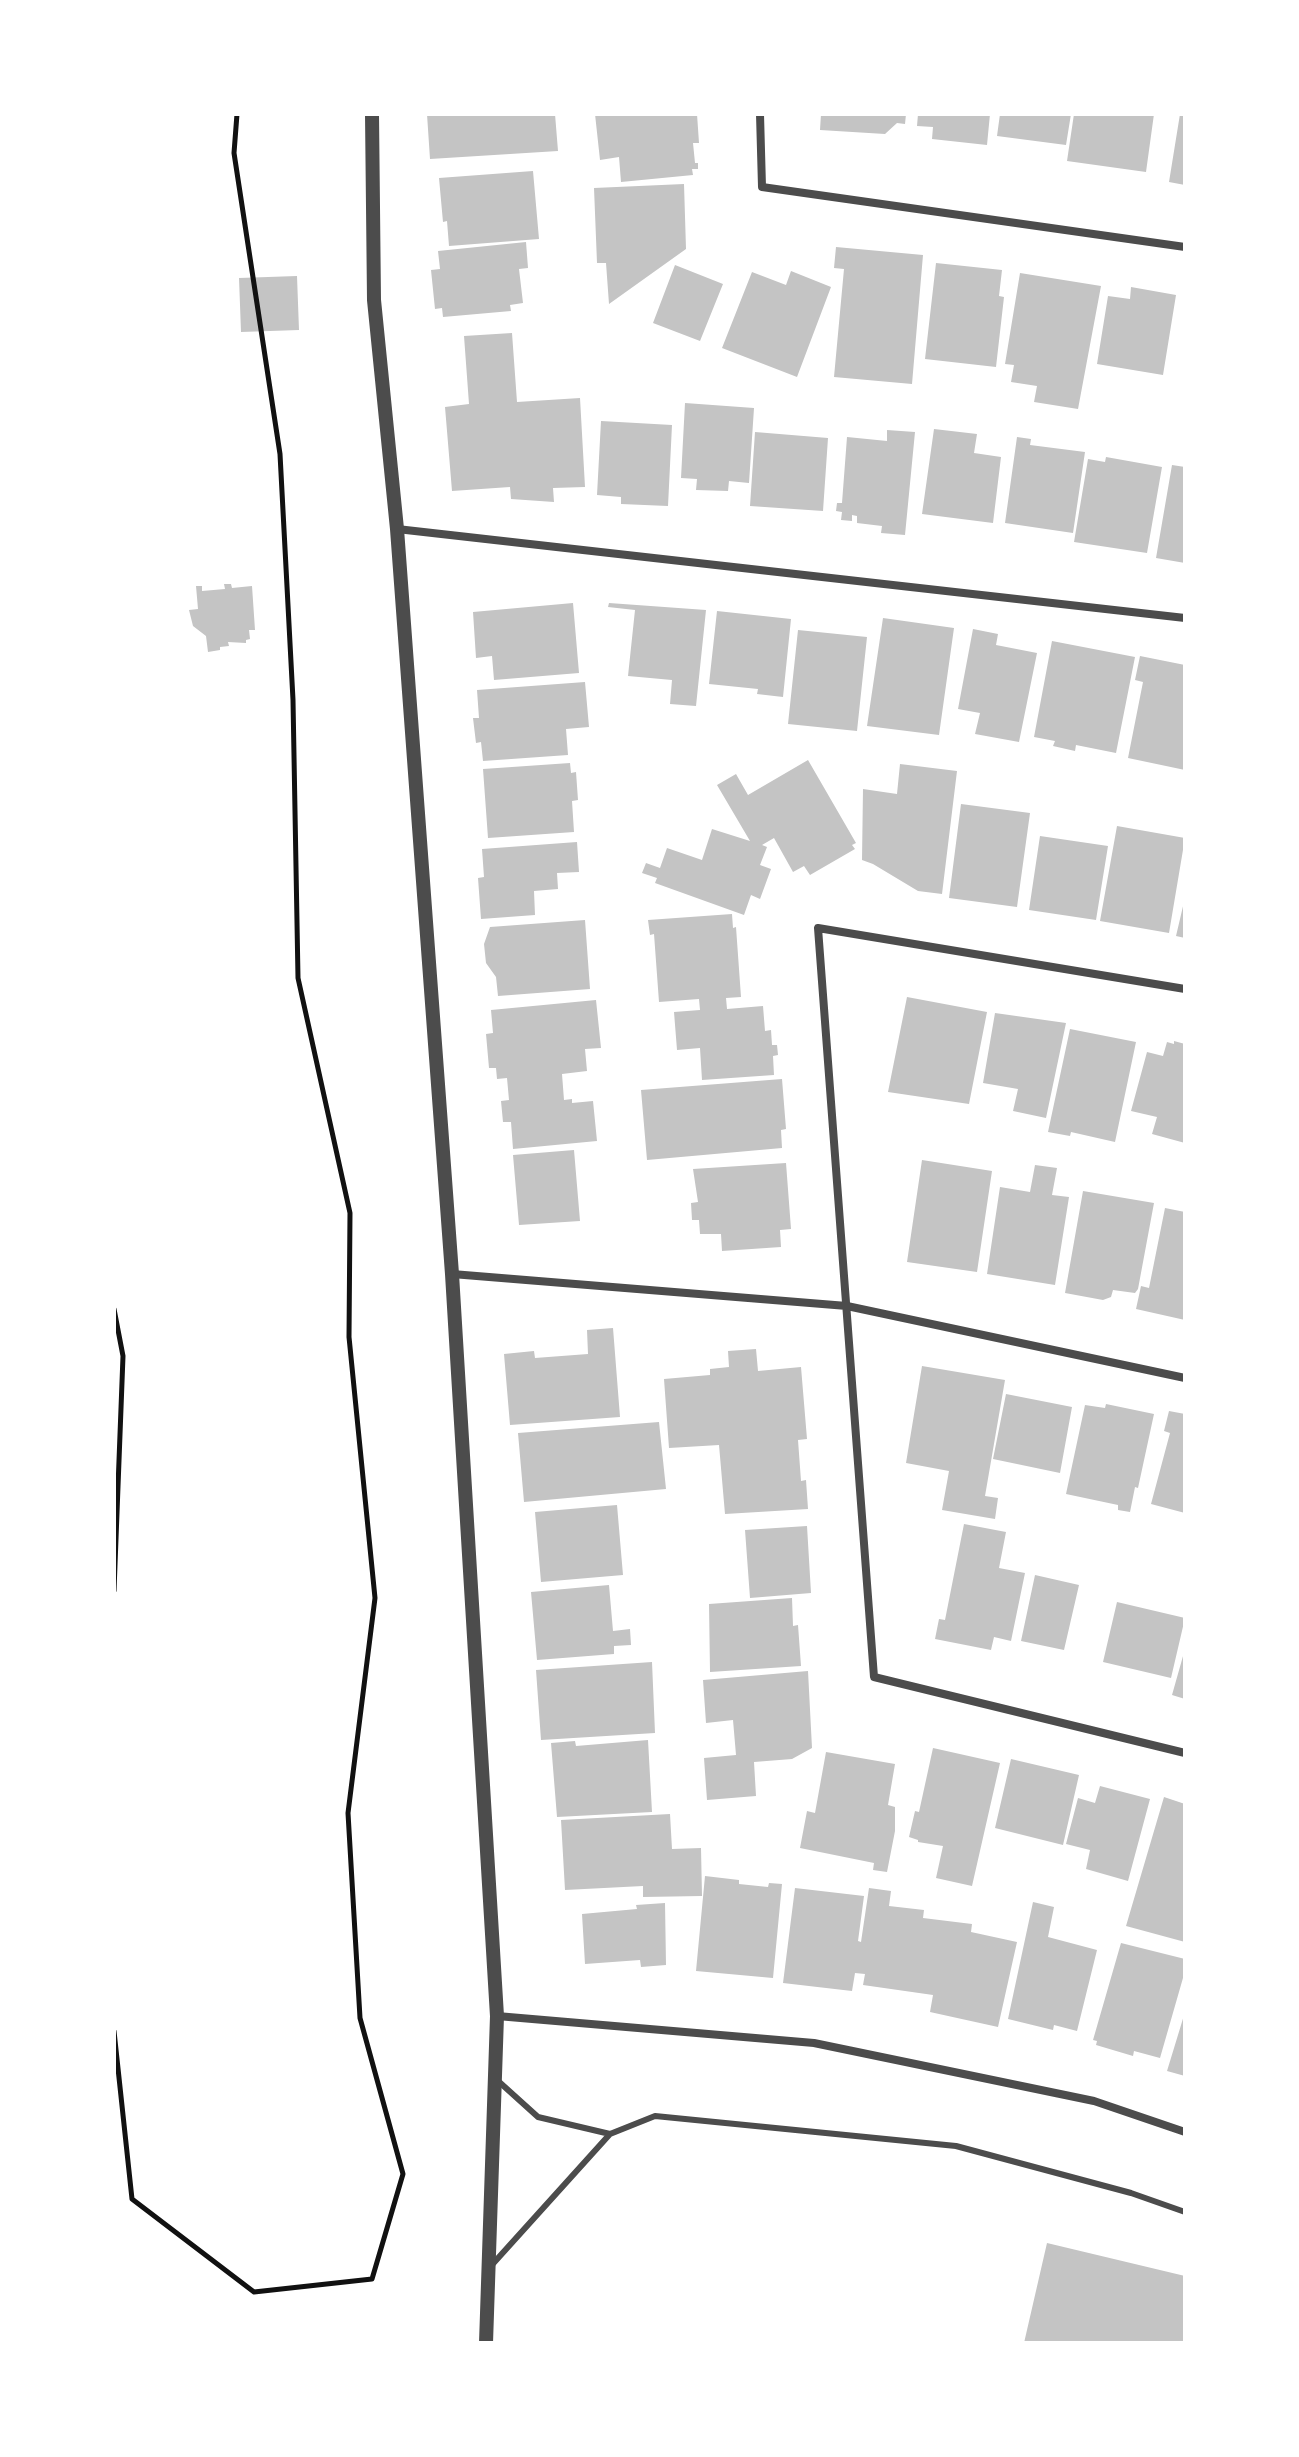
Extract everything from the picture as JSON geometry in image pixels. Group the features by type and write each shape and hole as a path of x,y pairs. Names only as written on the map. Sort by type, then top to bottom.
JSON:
{"street":[{"path":"372,114 374,300 397,529 452,1274 497,2016 486,2343"},
{"path":"760,114 762,187 1185,247"},
{"path":"397,529 1185,618"},
{"path":"1185,989 818,928 874,1677 1185,1753"},
{"path":"452,1274 847,1306 1185,1378"},
{"path":"497,2016 814,2043 1094,2101 1185,2132"}],"lane":[{"path":"494,2078 538,2117 610,2134"},
{"path":"487,2271 610,2134 655,2116 956,2146 1131,2193 1185,2212"}],"path":[{"path":"114,2031 132,2199 254,2292 372,2279 403,2174 360,2018 348,1813 375,1598 349,1337 350,1213 298,978 293,700 280,454 234,153 237,114"},
{"path":"114,1309 123,1356 114,1591"}],"building":[{"path":"427,114 555,114 558,151 430,159"},
{"path":"595,114 697,114 699,143 693,143 698,169 692,169 693,175 621,182 619,157 600,160"},
{"path":"821,114 906,114 905,124 897,123 885,134 820,130"},
{"path":"918,114 990,114 987,145 932,139 933,127 917,126"},
{"path":"1000,114 1071,114 1066,145 997,136"},
{"path":"1074,114 1154,114 1146,172 1067,161"},
{"path":"1180,114 1185,114 1185,185 1169,182"},
{"path":"533,171 539,239 449,246 447,221 443,222 439,178"},
{"path":"684,184 686,249 609,304 606,263 597,263 594,188"},
{"path":"526,242 528,268 519,269 523,303 510,305 511,311 443,317 442,308 435,309 431,270 440,269 438,251"},
{"path":"836,247 923,255 912,384 834,377 844,269 834,268"},
{"path":"936,263 1002,270 999,296 1004,297 996,367 925,359"},
{"path":"675,265 723,284 700,341 653,323"},
{"path":"791,271 831,287 797,377 722,348 752,272 786,285"},
{"path":"1020,273 1101,286 1078,409 1034,402 1037,386 1011,382 1014,365 1005,364"},
{"path":"297,276 299,330 241,332 239,278"},
{"path":"1131,287 1176,295 1163,375 1097,364 1108,296 1130,299"},
{"path":"512,333 517,402 580,398 585,487 553,488 554,502 511,499 510,487 452,491 445,407 469,404 464,336"},
{"path":"685,403 754,408 749,483 729,481 728,491 696,490 697,479 681,478"},
{"path":"601,421 672,425 668,506 621,504 621,497 597,495"},
{"path":"934,429 977,434 974,453 1001,457 993,523 922,514"},
{"path":"887,430 915,432 905,535 881,533 882,526 857,523 857,516 852,515 852,521 841,520 842,512 836,511 837,503 842,503 847,437 887,441"},
{"path":"755,432 828,438 823,511 750,506"},
{"path":"1017,437 1031,439 1030,445 1085,452 1073,533 1005,523"},
{"path":"1106,457 1162,467 1147,553 1074,542 1088,459 1105,462"},
{"path":"1172,465 1185,467 1185,563 1156,558"},
{"path":"224,584 231,584 232,588 252,586 255,630 249,630 250,639 246,643 228,642 229,646 208,652 206,636 193,626 189,610 198,609 196,586 202,586 202,591 225,589"},
{"path":"573,603 579,673 494,680 492,656 476,658 473,612"},
{"path":"609,603 706,610 696,706 670,704 672,680 628,676 635,610 608,607"},
{"path":"717,611 791,619 783,697 757,694 758,689 709,684"},
{"path":"883,618 954,628 939,735 867,726"},
{"path":"973,629 998,634 996,645 1037,653 1019,742 975,734 980,713 958,709"},
{"path":"798,630 867,637 857,731 788,724"},
{"path":"1052,641 1135,657 1116,753 1076,745 1075,751 1053,746 1055,741 1034,737"},
{"path":"1140,656 1185,665 1185,770 1128,758 1143,682 1135,680"},
{"path":"585,682 589,727 566,729 568,755 483,761 481,742 476,743 473,718 479,718 477,690"},
{"path":"808,760 856,843 852,845 855,849 810,875 804,866 793,872 774,838 762,845 767,847 760,865 771,869 760,899 751,895 744,915 655,883 657,878 642,873 646,863 660,868 667,848 702,860 712,829 750,841 717,785 736,774 748,795"},
{"path":"570,763 571,773 576,772 578,800 572,801 574,832 488,838 483,769"},
{"path":"900,764 957,771 942,894 918,891 862,860 863,789 897,794"},
{"path":"961,804 1030,813 1017,907 949,898"},
{"path":"1117,826 1185,838 1169,933 1100,921"},
{"path":"1040,836 1108,846 1096,920 1029,910"},
{"path":"577,842 579,872 557,873 558,889 534,891 535,915 481,919 478,878 484,877 482,849"},
{"path":"1185,903 1185,938 1176,936"},
{"path":"732,914 733,928 736,927 741,997 726,998 727,1009 763,1006 765,1031 771,1030 772,1045 777,1045 778,1055 773,1056 774,1075 702,1080 700,1048 677,1050 674,1012 700,1010 699,999 659,1002 654,934 650,935 648,920"},
{"path":"585,920 590,989 498,996 496,977 486,963 484,944 490,927"},
{"path":"907,997 987,1012 969,1104 888,1092"},
{"path":"596,1000 601,1048 585,1049 587,1071 562,1074 564,1100 572,1099 572,1103 593,1101 597,1141 513,1149 511,1122 503,1122 501,1101 509,1100 507,1078 497,1079 496,1068 489,1068 486,1034 493,1033 491,1010"},
{"path":"995,1013 1066,1023 1046,1118 1013,1111 1018,1089 983,1083"},
{"path":"1070,1029 1136,1042 1115,1142 1071,1132 1070,1136 1048,1132"},
{"path":"1174,1041 1185,1044 1185,1143 1152,1134 1157,1117 1131,1111 1147,1052 1163,1056 1167,1042 1174,1044"},
{"path":"782,1079 786,1129 781,1130 782,1148 647,1160 641,1090"},
{"path":"574,1150 580,1221 519,1225 513,1155"},
{"path":"922,1160 992,1171 977,1272 907,1262"},
{"path":"786,1163 791,1229 780,1230 781,1247 722,1251 721,1234 700,1234 699,1220 692,1220 691,1203 698,1202 693,1169"},
{"path":"1035,1165 1057,1168 1052,1195 1069,1197 1055,1285 987,1274 1000,1187 1030,1192"},
{"path":"1083,1191 1154,1203 1135,1293 1113,1290 1111,1297 1103,1300 1065,1293"},
{"path":"1165,1208 1185,1212 1185,1320 1136,1309 1141,1286 1149,1288"},
{"path":"613,1328 620,1417 510,1425 504,1354 534,1351 535,1358 588,1354 587,1330"},
{"path":"756,1349 758,1371 801,1367 807,1439 798,1440 801,1481 806,1480 808,1509 725,1514 719,1445 669,1448 664,1379 710,1375 710,1369 729,1367 728,1351"},
{"path":"922,1366 1005,1380 985,1496 998,1498 995,1519 942,1510 949,1471 906,1463"},
{"path":"1006,1394 1072,1407 1060,1473 993,1459"},
{"path":"1106,1404 1154,1414 1130,1512 1118,1510 1118,1505 1066,1494 1085,1405 1105,1408"},
{"path":"1169,1411 1185,1414 1185,1513 1151,1504 1170,1433 1164,1431"},
{"path":"659,1422 666,1489 524,1502 518,1433"},
{"path":"617,1505 623,1575 541,1582 535,1512"},
{"path":"964,1524 1006,1532 999,1568 1025,1573 1011,1641 994,1637 991,1650 935,1639 939,1619 945,1620"},
{"path":"807,1526 811,1593 750,1598 745,1530"},
{"path":"1035,1575 1079,1585 1064,1650 1021,1641"},
{"path":"609,1585 613,1631 630,1629 631,1645 614,1646 614,1654 537,1660 531,1592"},
{"path":"792,1598 793,1626 798,1625 801,1666 710,1672 709,1604"},
{"path":"1117,1602 1185,1618 1171,1678 1103,1662"},
{"path":"1185,1649 1185,1699 1172,1695"},
{"path":"652,1662 655,1733 541,1740 536,1670"},
{"path":"808,1671 812,1748 792,1759 754,1762 756,1796 707,1800 704,1758 736,1755 733,1720 706,1723 703,1680"},
{"path":"648,1740 652,1812 557,1817 551,1743 575,1741 576,1746"},
{"path":"933,1748 1000,1763 972,1886 936,1878 943,1846 918,1842 909,1837 915,1811 919,1812"},
{"path":"826,1752 895,1764 888,1805 895,1807 895,1831 887,1872 873,1870 874,1863 800,1848 807,1811 815,1813"},
{"path":"1011,1759 1079,1775 1063,1845 995,1828"},
{"path":"1100,1786 1150,1799 1128,1881 1086,1869 1090,1850 1066,1844 1078,1798 1095,1803"},
{"path":"1164,1797 1185,1804 1185,1942 1126,1926"},
{"path":"670,1814 672,1849 701,1848 702,1896 643,1897 643,1886 565,1890 561,1820"},
{"path":"705,1876 739,1880 739,1884 768,1887 769,1883 782,1884 773,1978 696,1971"},
{"path":"795,1888 864,1896 858,1941 861,1942 869,1888 891,1891 889,1906 924,1910 923,1918 972,1924 971,1932 1017,1942 998,2027 930,2012 933,1995 863,1985 865,1974 855,1973 852,1991 783,1983"},
{"path":"1033,1902 1054,1907 1048,1937 1097,1950 1077,2031 1054,2025 1053,2030 1008,2019"},
{"path":"665,1903 666,1965 641,1967 640,1960 585,1964 582,1914"},
{"path":"1121,1943 1185,1959 1185,1971 1160,2058 1134,2051 1133,2056 1096,2045 1097,2041 1093,2040"},
{"path":"1185,2012 1185,2076 1167,2071"},
{"path":"1047,2243 1185,2276 1185,2343 1024,2343"}]}
